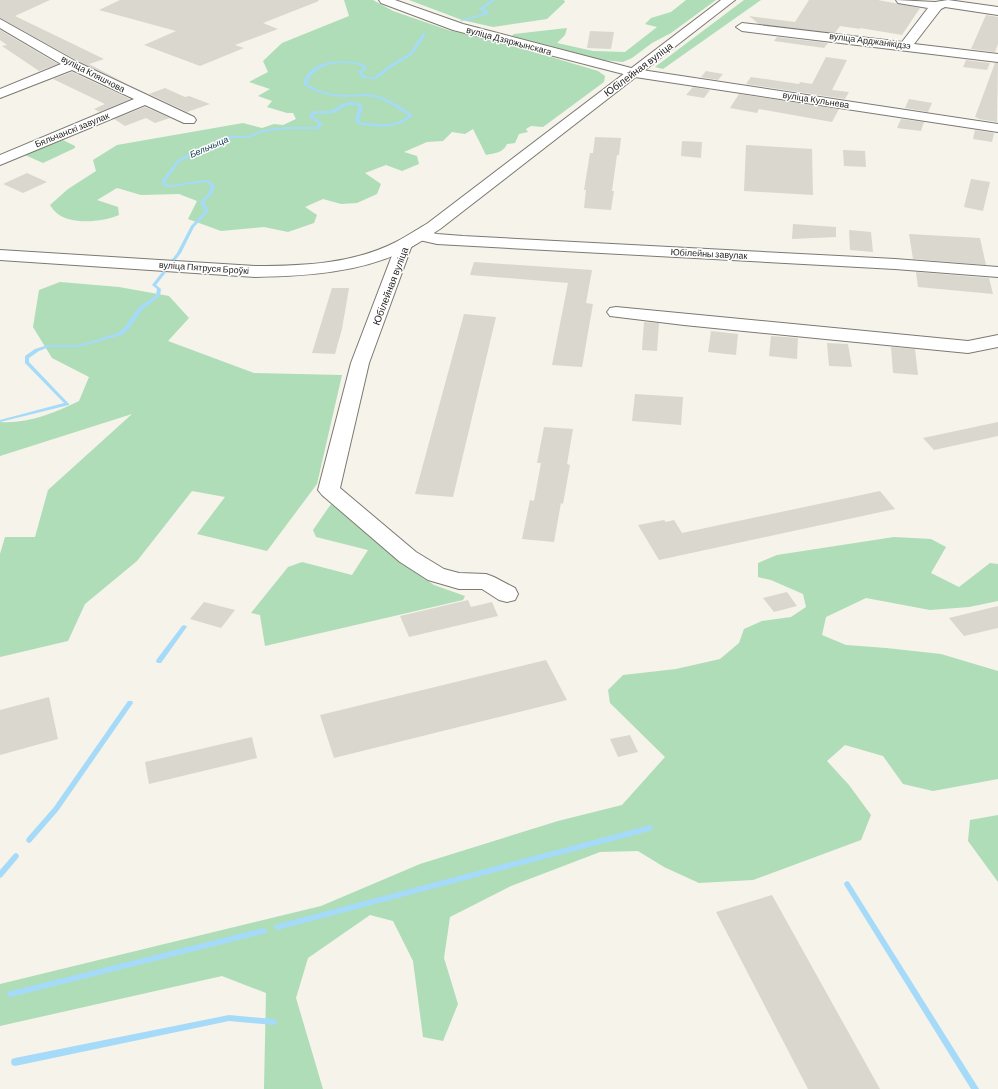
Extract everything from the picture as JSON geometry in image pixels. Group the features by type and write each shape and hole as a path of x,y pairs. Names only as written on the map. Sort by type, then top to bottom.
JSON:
{"street":[{"name":"вуліца Дзяржынскага","path":"385,0 458,27 635,73"},
{"name":"Юбілейная вуліца","path":"507,594 486,582 459,581 436,575 408,557 329,490 360,363 413,240 730,0"},
{"path":"902,0 998,11"},
{"path":"907,46 909,40 940,4"},
{"name":"вуліца Кляшчова","path":"0,24 72,65 189,120"},
{"name":"вуліца Арджанікідзэ","path":"742,27 998,58"},
{"path":"0,94 72,65"},
{"name":"вуліца Кульнева","path":"635,73 998,128"},
{"name":"Бяльчанскі завулак","path":"0,160 145,100"},
{"name":"Юбілейны завулак","path":"413,240 437,239 888,264 998,272"},
{"name":"вуліца Пятруся Броўкі","path":"0,255 267,272 320,269 366,258 413,240"},
{"path":"616,312 692,321 968,347 998,341"}],"green space":[{"path":"344,0 373,0 393,11 448,30 524,49 598,71 605,76 604,82 543,127 531,126 526,129 528,132 519,134 515,143 507,144 498,152 486,155 473,129 465,134 452,132 443,141 427,142 404,152 417,156 419,164 402,171 386,165 365,173 381,184 377,194 357,203 341,204 323,199 305,207 317,215 314,223 288,232 264,227 221,231 188,219 197,201 179,194 141,195 117,188 97,200 118,207 119,215 97,221 71,220 58,214 50,205 68,189 96,171 93,160 117,145 243,123 262,128 274,124 283,125 296,119 293,113 287,113 267,107 272,101 258,96 270,89 249,82 268,72 263,61 282,43 349,16"},
{"path":"409,0 564,0 565,2 547,19 493,27 462,20"},
{"path":"686,0 716,0 671,33 652,43 632,58 623,62 603,60 512,36 514,34 567,28 565,35 557,43 593,51 625,52 657,27 645,24 651,18 671,12"},
{"path":"744,0 761,0 663,69 655,67"},
{"path":"63,140 75,146 75,148 43,163 25,155"},
{"path":"60,282 119,287 169,296 189,318 168,341 254,373 342,375 317,484 267,551 197,534 225,497 192,491 137,561 85,604 68,641 0,657 0,554 5,537 35,537 48,490 132,414 0,456 0,422 20,421 41,417 79,401 89,377 52,358 33,327 39,290"},
{"path":"331,504 402,564 434,585 465,596 463,600 265,646 260,615 251,613 288,567 302,562 352,575 368,550 316,537 313,530"},
{"path":"894,537 931,539 946,547 931,573 959,587 990,563 998,564 998,601 969,607 930,610 866,598 826,617 822,635 846,645 941,654 998,671 998,779 933,791 903,784 883,756 845,745 827,761 849,785 871,815 861,840 753,880 699,883 664,867 638,851 600,852 511,886 450,917 444,958 458,1004 443,1041 423,1037 413,961 393,921 370,915 308,958 296,998 323,1089 264,1089 266,993 222,976 0,1026 0,984 321,906 420,864 558,821 622,805 665,757 610,703 608,690 623,675 676,669 720,659 739,643 744,629 762,621 791,617 806,607 803,594 771,580 758,577 758,563 777,555"},
{"path":"998,815 998,882 968,841 970,820"}],"building":[{"path":"0,0 50,0 15,16 104,59 89,64 127,84 78,61 0,18"},
{"path":"120,0 319,1 263,23 278,29 235,45 244,48 200,66 144,45 176,31 99,10"},
{"path":"809,0 878,0 920,8 902,35 840,26 835,33 759,24 749,16 795,22"},
{"path":"986,15 998,17 998,44 995,52 971,49"},
{"path":"0,30 58,64 39,71 2,46 7,45 0,40"},
{"path":"590,31 614,32 611,49 587,48"},
{"path":"777,37 828,43 824,48 774,41"},
{"path":"826,57 847,60 832,90 849,92 845,99 746,84 751,77 799,84 800,82 812,84"},
{"path":"966,60 990,63 987,70 963,67"},
{"path":"995,63 998,63 997,122 978,119 975,117"},
{"path":"706,71 723,74 718,80 701,77"},
{"path":"72,72 130,99 100,112 94,109 105,104 53,79"},
{"path":"693,87 710,90 704,98 686,95"},
{"path":"165,88 185,97 189,96 210,104 187,112 149,94"},
{"path":"739,94 839,109 832,122 759,109 757,113 730,108"},
{"path":"909,99 932,103 928,112 905,108"},
{"path":"145,107 170,118 155,123 146,118 125,126 114,119"},
{"path":"901,119 924,122 921,131 897,128"},
{"path":"975,130 994,133 992,142 973,139"},
{"path":"595,137 621,138 612,191 614,191 611,210 584,208 586,190 584,190 590,153 593,153"},
{"path":"682,141 702,142 701,158 681,156"},
{"path":"746,145 812,149 813,195 744,191"},
{"path":"843,150 865,151 866,167 844,166"},
{"path":"27,173 47,182 23,193 3,184"},
{"path":"971,179 990,182 983,211 964,207"},
{"path":"793,224 836,227 836,237 792,239"},
{"path":"849,230 871,232 873,252 850,250"},
{"path":"909,234 980,238 986,265 913,259"},
{"path":"474,262 592,270 586,303 593,304 582,367 552,365 568,283 470,275"},
{"path":"916,272 989,278 993,294 918,287"},
{"path":"332,288 349,288 342,329 335,354 312,353"},
{"path":"464,314 496,317 453,497 415,494"},
{"path":"644,322 659,323 657,351 642,350"},
{"path":"711,331 738,334 736,355 708,352"},
{"path":"771,336 798,338 797,359 769,356"},
{"path":"827,343 848,344 852,367 829,366"},
{"path":"891,347 915,349 918,375 893,373"},
{"path":"635,394 683,397 681,425 632,421"},
{"path":"998,422 998,436 934,450 923,438"},
{"path":"544,427 573,429 567,464 570,465 554,542 522,539 530,500 534,501 541,463 537,463"},
{"path":"880,491 895,509 659,560 638,525 664,520 666,522 674,520 682,533"},
{"path":"787,592 797,606 774,612 763,598"},
{"path":"468,600 471,607 492,602 498,616 409,637 400,616"},
{"path":"204,602 235,610 221,628 190,619"},
{"path":"998,606 998,628 964,636 949,618"},
{"path":"546,660 567,700 334,758 320,715"},
{"path":"49,697 58,739 0,755 0,710"},
{"path":"630,735 638,752 618,757 610,739"},
{"path":"252,737 257,758 149,784 145,762"},
{"path":"772,895 880,1089 808,1089 716,912"}],"waterway":[{"name":"Бельчыца","path":"462,20 488,13 481,9 493,0"},
{"name":"Бельчыца","path":"0,421 67,404 27,362 27,357 37,350 48,346 79,346 120,334 127,328 140,309 158,296 159,289 154,285 179,253 192,227 207,211 202,202 210,194 213,186 209,182 205,181 171,186 165,185 163,182 178,161 230,137 249,137 262,131 286,128 317,128 321,124 311,116 311,114 316,112 326,113 335,111 345,104 358,104 361,107 357,120 359,123 372,125 394,125 406,120 411,115 391,103 375,96 346,96 330,94 319,91 305,84 308,76 313,70 320,66 338,62 363,65 365,69 360,72 363,77 375,78 411,54 424,34"},
{"path":"159,661 184,627"},
{"path":"29,840 56,809 130,703"},
{"path":"278,927 650,828"},
{"path":"0,875 16,856"},
{"path":"847,884 975,1089"},
{"path":"11,994 263,931"},
{"path":"15,1062 229,1018 273,1022"}]}
